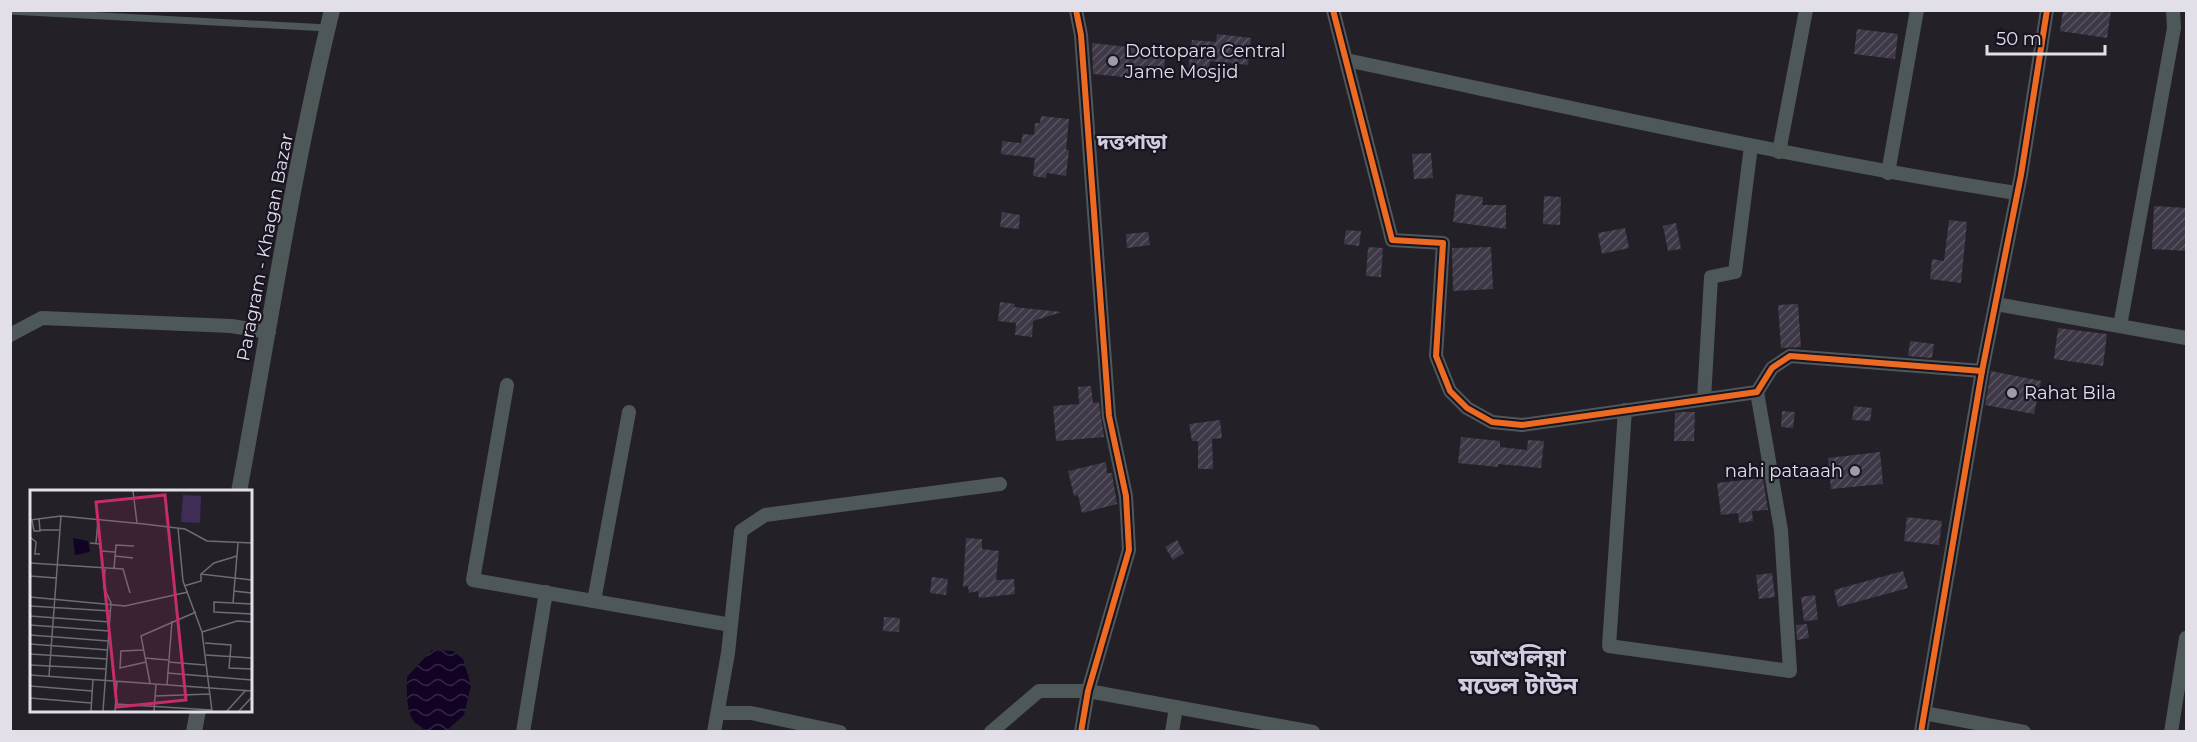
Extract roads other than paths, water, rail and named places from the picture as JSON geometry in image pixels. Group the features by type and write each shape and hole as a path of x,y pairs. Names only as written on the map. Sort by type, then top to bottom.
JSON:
{"street":[{"name":"Paragram - Khagan Bazar","path":"239,490 269,332 281,249 332,10"},
{"path":"1076,10 1081,35 1109,416 1126,496 1130,550 1088,691 1080,732"},
{"path":"1333,10 1392,240 1443,243 1436,356 1450,391 1467,408 1492,422 1522,425 1757,392"},
{"path":"1779,152 1806,10"},
{"path":"1888,173 1917,10"},
{"path":"1921,732 1982,371 2016,193 2047,10"},
{"path":"2120,326 2174,28 2173,10"},
{"path":"1346,60 1779,152 1888,173 2016,193"},
{"path":"1704,399 1711,277 1735,272 1751,146"},
{"path":"1996,304 2187,338"},
{"path":"10,335 42,318 231,326 269,332"},
{"path":"1626,410 1610,646 1790,671 1781,530 1757,392 1772,368 1790,356 1982,371"},
{"path":"507,385 473,580 731,625"},
{"path":"594,601 629,412"},
{"path":"714,732 731,625 741,531 765,515 1000,484"},
{"path":"523,732 546,592"},
{"path":"2171,732 2187,638"},
{"path":"991,732 1039,691 1088,691 1286,729 1313,732"},
{"path":"1172,732 1176,707"},
{"path":"194,732 198,712"},
{"path":"718,713 751,713 840,732"},
{"path":"1924,713 2024,732"}],"lane":[{"path":"10,11 328,28"}],"water":[{"path":"432,650 453,651 463,659 471,685 464,715 446,731 423,729 416,724 407,699 407,677"}],"place":[{"name":"Dottopara Central Jame Mosjid","path":"1113,61"},
{"name":"Rahat Bila","path":"2012,393"},
{"name":"nahi pataaah","path":"1855,471"}],"district":[{"name":"দত্তপাড়া","path":"1132,141"},
{"name":"আশুলিয়া মডেল টাউন","path":"1518,671"}]}
